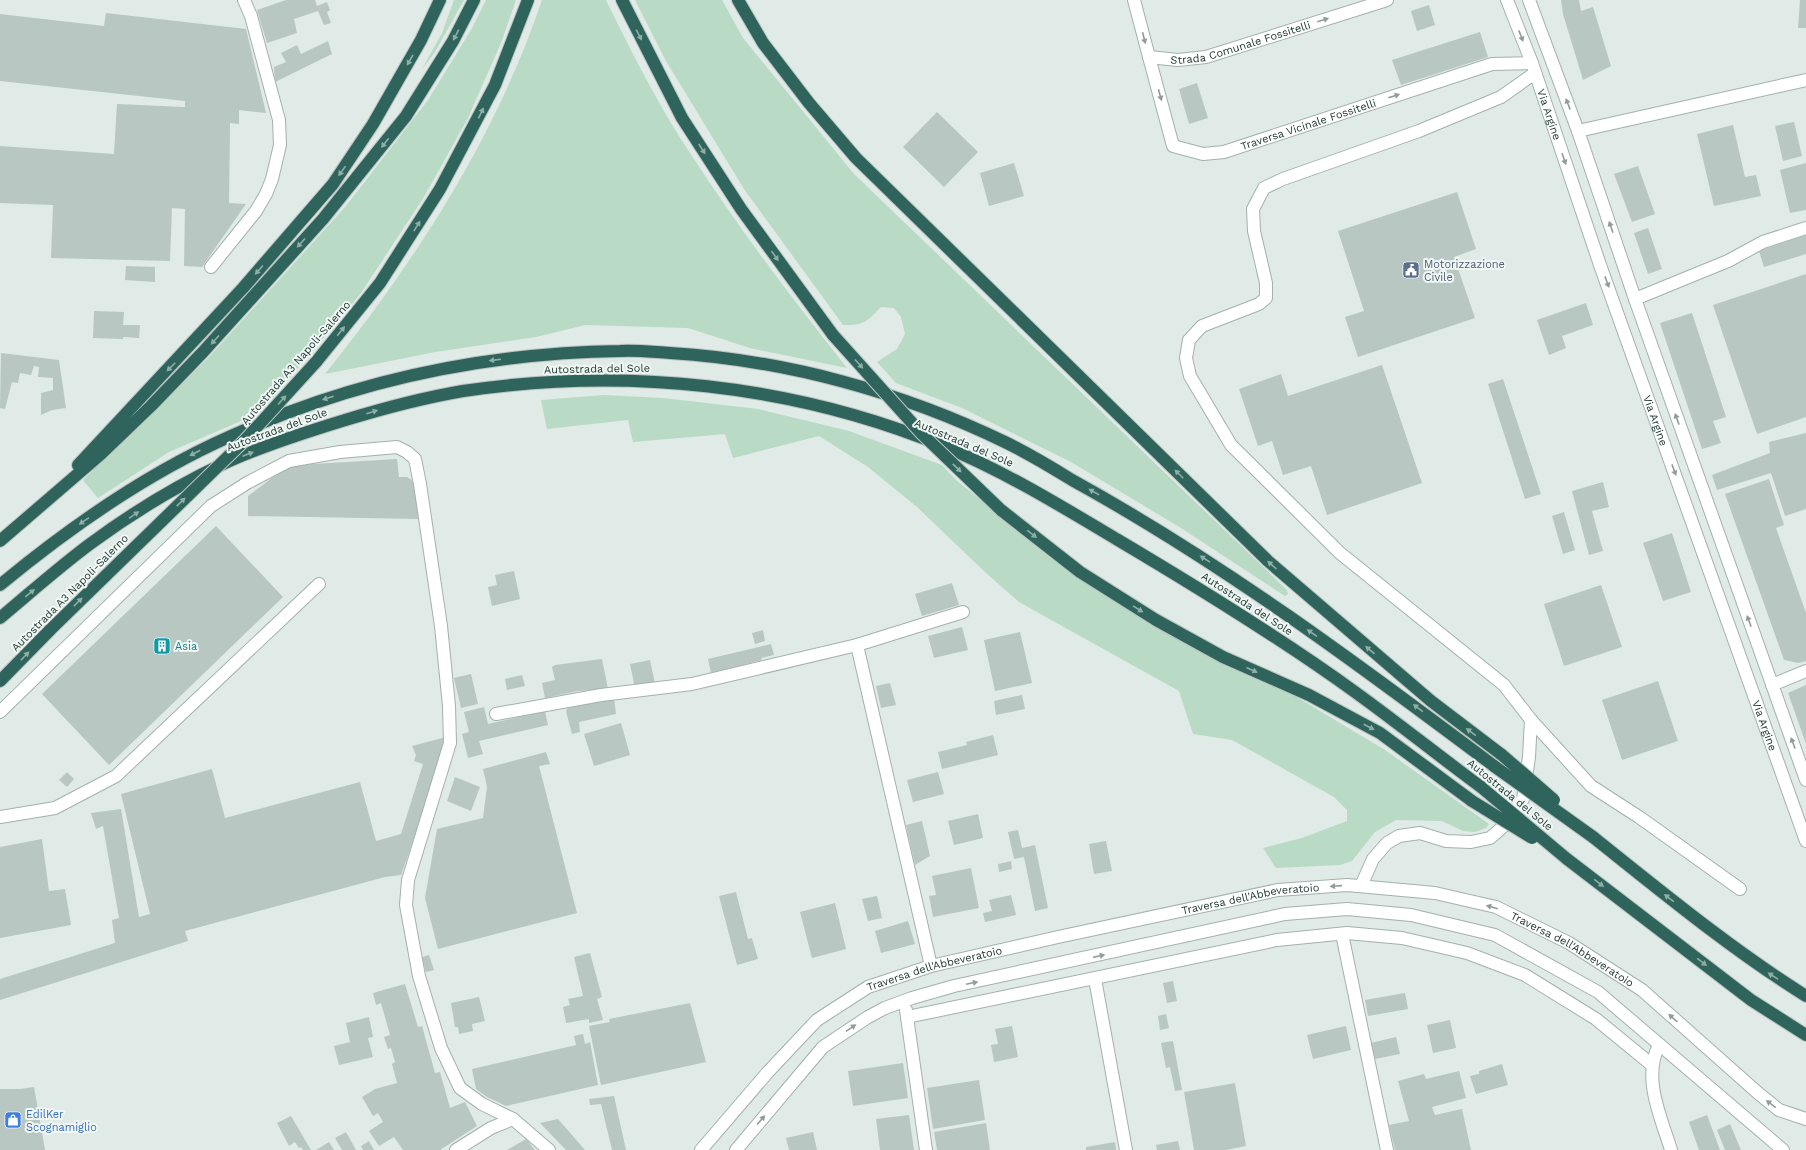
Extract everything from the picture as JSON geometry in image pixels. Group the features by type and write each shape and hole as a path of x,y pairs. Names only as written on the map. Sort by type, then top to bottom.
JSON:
{"highway":[{"path":"48,500 100,441 176,362 243,288 333,184 373,124 421,40 440,0"},
{"path":"0,542 101,454 203,352 323,219 406,116 453,40 474,0"},
{"name":"Autostrada A3 Napoli-Salerno","path":"0,681 50,630 245,440 316,362 380,283 440,189 495,85 528,0"},
{"path":"622,0 682,118 741,208 833,335 922,434 1001,510 1080,572 1156,620 1223,657 1309,695 1380,732 1472,801 1568,859"},
{"path":"738,0 763,43 809,103 856,158 1268,561 1431,701 1502,755 1592,837"},
{"name":"Autostrada del Sole","path":"0,585 62,536 123,494 181,460 228,436 296,408 354,390 462,364 534,356 622,350 696,355 775,366 856,385 937,413 1006,443 1112,501 1212,563 1398,693 1494,766 1592,837 1760,967 1806,996"},
{"name":"Autostrada del Sole","path":"0,618 89,544 157,499 226,463 309,431 382,409 468,391 536,383 630,380 712,386 787,399 869,418 944,446 1013,479 1190,583 1268,633 1355,692 1481,787 1568,859 1751,1000 1806,1035"}],"street":[{"path":"211,267 256,211 266,194 272,179 280,145 279,120 251,16 244,0"},
{"path":"1134,0 1149,57"},
{"name":"Strada Comunale Fossitelli","path":"1149,57 1178,60 1206,57 1387,0"},
{"name":"Via Argine","path":"1507,0 1534,68 1603,272 1806,841"},
{"name":"Via Argine","path":"1529,0 1578,131 1635,299 1806,780"},
{"name":"Traversa Vicinale Fossitelli","path":"1149,57 1173,146 1203,154 1224,152 1492,64 1534,68"},
{"path":"1534,68 1501,97 1419,131 1283,179 1264,188 1253,209 1254,231 1266,283 1266,298 1259,304 1202,326 1190,340 1186,358 1190,376 1231,445 1340,553 1504,685 1531,720 1592,786 1639,817 1740,889"},
{"path":"1578,131 1806,80"},
{"path":"1635,299 1728,261 1762,242 1806,228"},
{"path":"0,712 211,506 289,461 340,452 397,447 407,452 415,459 420,484 441,626 449,706 450,742 408,880 406,905 419,976 441,1048 460,1088 482,1104 513,1119 549,1150"},
{"path":"0,817 55,808 116,776 319,584"},
{"path":"496,714 600,695 692,684 857,645 963,612"},
{"path":"857,645 931,966"},
{"path":"1772,685 1806,671"},
{"path":"1361,886 1373,859 1387,843 1399,836 1420,833 1446,841 1471,842 1490,838 1505,825 1522,799 1529,757 1531,720"},
{"name":"Traversa dell'Abbeveratoio","path":"701,1150 768,1072 817,1020 868,987 931,966 1058,936 1278,890 1347,885 1435,893 1496,907 1569,943 1642,990 1779,1110 1806,1119"},
{"name":"Traversa dell'Abbeveratoio","path":"736,1150 823,1047 868,1017 904,1000 954,986 1063,964 1285,914 1346,909 1411,915 1496,935 1598,992 1783,1150"},
{"path":"1342,934 1387,1150"},
{"path":"907,1017 1277,940 1342,934 1402,938 1467,953 1525,975 1596,1019 1652,1066"},
{"path":"1095,979 1126,1150"},
{"path":"904,1000 926,1150"},
{"path":"1659,1044 1651,1072 1653,1090 1671,1150"},
{"path":"456,1150 491,1128 513,1119"}],"green space":[{"path":"454,0 464,0 435,52 422,69 442,33"},
{"path":"486,0 516,0 501,43 468,118 424,197 361,293 273,398 255,415 169,452 98,498 83,480 210,356 346,206 428,100 471,30"},
{"path":"542,0 606,0 657,99 692,156 767,264 847,368 750,348 688,328 585,325 536,337 435,352 325,374 390,288 421,243 450,196 477,149 501,100 523,51"},
{"path":"635,0 722,0 743,38 854,174 1287,590 1288,594 1285,596 1181,528 1071,462 962,408 896,383 877,362 897,349 905,334 901,317 894,308 881,307 865,322 856,325 843,325 744,189 666,61"},
{"path":"604,395 663,398 758,409 849,431 942,465 956,480 1024,535 1107,596 1199,651 1290,693 1385,750 1489,824 1486,828 1475,832 1463,831 1442,821 1396,820 1375,832 1352,861 1340,865 1276,868 1263,848 1302,838 1347,821 1347,810 1334,797 1232,740 1193,734 1179,691 1019,602 986,573 917,507 868,467 819,436 733,458 725,434 633,442 628,420 547,429 541,400"}],"building":[{"path":"286,0 315,0 317,6 327,2 330,10 327,12 331,23 324,25 318,11 294,19 297,33 267,43 257,10"},
{"path":"1561,0 1579,0 1581,11 1593,7 1611,66 1583,80 1563,14"},
{"path":"1800,0 1806,0 1806,28 1798,28"},
{"path":"1429,5 1435,25 1417,31 1411,11"},
{"path":"106,13 246,29 266,113 239,110 239,124 230,123 229,203 246,204 202,267 184,266 185,209 172,208 170,261 51,258 53,205 0,203 0,146 114,154 117,104 185,107 185,101 0,81 0,14 104,26"},
{"path":"1480,32 1488,57 1401,85 1392,60"},
{"path":"328,41 332,54 275,82 274,67 286,62 281,53 297,45 301,54"},
{"path":"1197,83 1208,118 1189,124 1179,89"},
{"path":"937,112 978,152 944,187 903,147"},
{"path":"1794,122 1802,156 1783,161 1775,126"},
{"path":"1733,125 1745,177 1756,175 1761,196 1714,206 1697,134"},
{"path":"1014,163 1024,196 989,206 980,173"},
{"path":"1806,163 1806,210 1790,213 1780,170"},
{"path":"1638,166 1655,214 1632,222 1614,174"},
{"path":"1457,192 1476,249 1454,257 1475,318 1358,357 1345,317 1364,311 1338,231"},
{"path":"1648,228 1662,269 1648,274 1634,233"},
{"path":"1806,235 1806,254 1764,267 1759,251"},
{"path":"126,266 155,267 155,282 125,280"},
{"path":"1806,274 1806,417 1757,434 1713,305"},
{"path":"1586,303 1593,325 1562,336 1566,348 1549,355 1537,320"},
{"path":"94,311 124,312 123,325 140,325 139,338 93,338"},
{"path":"1692,313 1726,417 1713,421 1721,443 1702,449 1660,323"},
{"path":"1,353 59,360 66,408 52,410 41,415 41,393 53,390 53,378 38,377 39,367 34,366 31,375 20,373 18,383 12,382 5,409 0,408"},
{"path":"1382,365 1422,483 1327,515 1311,466 1283,475 1272,441 1258,446 1239,389 1281,374 1288,396"},
{"path":"1503,379 1541,494 1525,499 1488,384"},
{"path":"1806,433 1806,509 1785,516 1771,473 1717,490 1712,475 1770,453 1769,442"},
{"path":"397,459 399,477 407,477 412,480 417,497 419,519 248,516 248,496 281,471 297,465"},
{"path":"1769,479 1784,525 1776,528 1806,613 1806,661 1798,663 1784,660 1725,494"},
{"path":"1603,482 1609,507 1592,511 1603,551 1589,555 1572,491"},
{"path":"1564,512 1575,550 1563,554 1552,516"},
{"name":"Asia","path":"216,526 283,597 109,765 42,694"},
{"path":"1672,533 1691,592 1663,601 1643,543"},
{"path":"514,571 520,599 492,606 488,587 497,585 495,575"},
{"path":"952,583 959,605 922,616 915,594"},
{"path":"1601,585 1622,647 1564,666 1544,604"},
{"path":"962,627 968,650 934,658 928,636"},
{"path":"763,630 765,641 755,644 752,633"},
{"path":"1020,632 1032,683 995,691 984,640"},
{"path":"771,644 774,655 761,658 762,660 711,673 708,659"},
{"path":"602,659 608,689 578,691 545,698 542,683 555,680 552,667 555,665"},
{"path":"650,660 655,684 635,688 630,664"},
{"path":"471,674 478,704 461,708 454,678"},
{"path":"522,675 525,686 507,690 505,679"},
{"path":"1658,681 1678,741 1622,760 1602,700"},
{"path":"890,683 896,705 881,708 876,686"},
{"path":"1806,685 1806,744 1788,693"},
{"path":"1022,695 1025,709 996,715 994,701"},
{"path":"614,698 616,714 579,722 580,732 572,734 566,711 569,705"},
{"path":"484,707 488,724 545,711 548,725 479,741 483,754 468,758 462,734 469,732 464,712"},
{"path":"621,723 630,755 594,766 584,734"},
{"path":"993,735 998,755 942,769 938,752 967,745 966,742"},
{"path":"446,737 433,784 401,875 385,877 185,931 188,941 0,1000 0,979 115,943 112,920 119,918 103,826 96,829 91,813 121,809 139,917 150,914 121,794 212,769 225,818 360,782 376,841 401,834 423,764 414,761 416,755 412,746"},
{"path":"546,752 550,764 539,766 577,913 438,949 425,898 437,829 483,818 487,787 483,769"},
{"path":"67,772 74,779 67,787 59,780"},
{"path":"938,772 944,794 913,802 907,780"},
{"path":"455,777 480,787 471,811 447,801"},
{"path":"978,814 983,838 954,845 948,821"},
{"path":"922,821 930,856 915,865 906,825"},
{"path":"1018,830 1022,848 1035,845 1048,908 1035,911 1024,857 1014,859 1008,832"},
{"path":"42,839 49,891 65,889 71,925 0,938 0,847"},
{"path":"1106,841 1112,871 1094,874 1089,844"},
{"path":"1011,861 1012,869 999,872 998,864"},
{"path":"971,868 979,908 933,917 929,896 936,895 932,876"},
{"path":"736,892 748,939 752,938 758,959 737,965 719,896"},
{"path":"1011,895 1016,915 985,922 983,913 992,911 989,900"},
{"path":"877,896 882,918 868,921 862,899"},
{"path":"835,903 846,949 812,958 800,912"},
{"path":"908,921 915,944 881,953 875,931"},
{"path":"590,953 602,997 597,999 603,1020 589,1023 589,1019 566,1023 563,1007 570,1005 568,999 583,996 574,957"},
{"path":"429,955 434,970 426,972 422,957"},
{"path":"1173,981 1177,1001 1167,1003 1163,983"},
{"path":"405,984 418,1027 422,1026 435,1073 440,1072 450,1108 465,1102 477,1126 440,1150 403,1150 394,1137 379,1146 369,1131 383,1122 378,1113 373,1116 362,1097 375,1089 397,1083 392,1064 395,1062 391,1048 388,1049 384,1037 390,1035 381,1003 376,1005 373,993"},
{"path":"1405,993 1408,1009 1368,1016 1365,1000"},
{"path":"479,997 485,1021 472,1024 473,1031 459,1034 458,1027 455,1027 451,1003"},
{"path":"690,1003 706,1062 601,1085 589,1026 610,1022 609,1019"},
{"path":"1166,1014 1169,1028 1160,1030 1158,1016"},
{"path":"369,1017 373,1037 368,1038 373,1057 339,1065 334,1046 350,1042 346,1023"},
{"path":"1450,1020 1456,1048 1433,1053 1427,1025"},
{"path":"1012,1026 1018,1057 994,1062 991,1045 998,1044 995,1029"},
{"path":"1346,1026 1351,1050 1313,1059 1307,1035"},
{"path":"583,1034 585,1044 590,1042 598,1085 506,1106 487,1097 476,1089 472,1069 576,1045 574,1036"},
{"path":"1396,1037 1400,1054 1375,1059 1371,1043"},
{"path":"1173,1041 1182,1090 1175,1091 1170,1067 1166,1068 1161,1043"},
{"path":"903,1063 908,1098 853,1106 848,1071"},
{"path":"1502,1064 1508,1085 1476,1094 1470,1076 1479,1074 1479,1071"},
{"path":"1459,1071 1466,1098 1432,1107 1435,1115 1462,1109 1471,1150 1395,1150 1389,1125 1409,1121 1398,1081 1424,1074 1426,1079"},
{"path":"979,1080 985,1120 933,1129 927,1088"},
{"path":"1235,1083 1246,1146 1226,1150 1194,1150 1184,1092"},
{"name":"EdilKer Scognamiglio","path":"34,1087 45,1150 0,1150 0,1089"},
{"path":"614,1096 626,1150 612,1150 601,1104 590,1105 589,1099"},
{"path":"909,1115 914,1150 880,1150 876,1119"},
{"path":"1707,1115 1720,1150 1699,1150 1689,1122"},
{"path":"291,1116 311,1150 303,1150 301,1147 299,1148 295,1142 289,1146 277,1123"},
{"path":"558,1119 585,1150 566,1150 540,1123"},
{"path":"986,1123 990,1150 937,1150 934,1132"},
{"path":"1730,1124 1741,1150 1725,1150 1717,1130"},
{"path":"346,1132 356,1150 342,1150 335,1138"},
{"path":"813,1132 817,1150 789,1150 786,1138"},
{"path":"526,1139 535,1150 507,1150"},
{"path":"369,1141 374,1150 363,1150 361,1146"},
{"path":"1178,1141 1180,1150 1157,1150 1156,1145"},
{"path":"329,1142 334,1150 316,1150"},
{"path":"1115,1142 1116,1150 1086,1150 1086,1147"}],"place":[{"name":"Motorizzazione Civile","path":"1411,270"},
{"name":"Asia","path":"162,646"},
{"name":"EdilKer Scognamiglio","path":"13,1120"}]}
